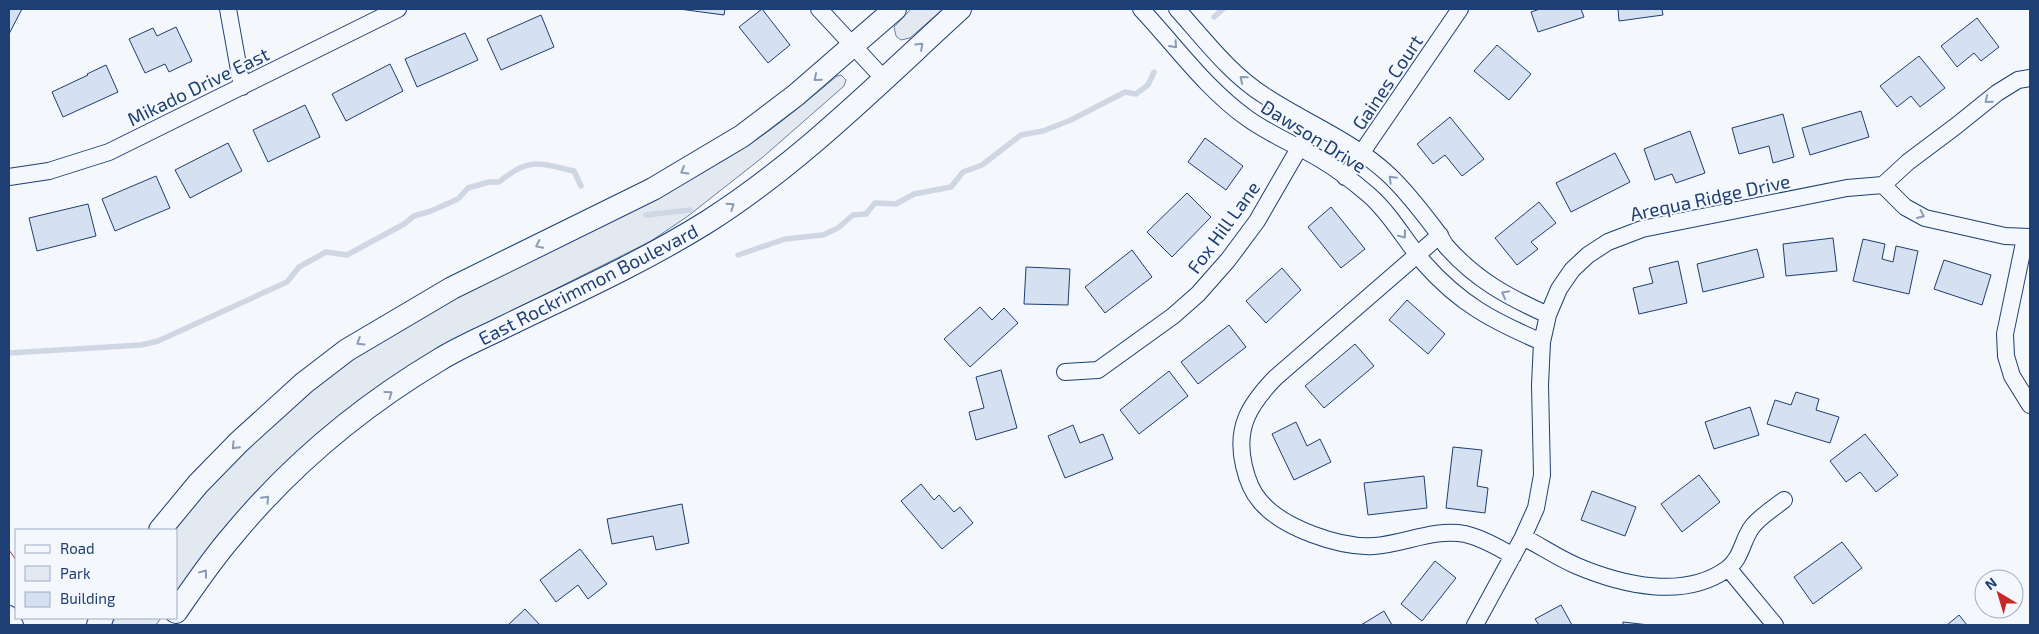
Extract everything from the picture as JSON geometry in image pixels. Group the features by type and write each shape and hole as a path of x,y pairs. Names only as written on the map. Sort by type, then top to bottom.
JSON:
{"main road":[{"path":"161,529 198,484 271,411 304,382 347,350 452,288 653,189 742,136 796,95 895,9"},
{"name":"East Rockrimmon Boulevard","path":"178,609 233,535 270,494 338,432 390,392 440,359 627,268 708,221 745,196 802,152 960,9"}],"street":[{"path":"228,9 242,87"},
{"name":"Mikado Drive East","path":"9,177 50,171 109,152 398,9"},
{"path":"819,9 884,79"},
{"name":"Dawson Drive","path":"1141,9 1224,100 1247,118 1299,149 1320,159 1370,195 1446,286 1473,308 1505,326 1542,342"},
{"name":"Dawson Drive","path":"1177,9 1223,61 1264,96 1334,135 1389,175 1465,266 1489,285 1548,315"},
{"name":"Gaines Court","path":"1346,177 1460,9"},
{"path":"2030,78 2018,80 1996,92 1956,126 1908,162 1884,185 1905,207 1925,218 2005,236 2028,238 2005,334 2006,356 2012,376 2030,405"},
{"name":"Fox Hill Lane","path":"1065,372 1098,370 1173,316 1198,294 1228,260 1257,221 1313,124"},
{"name":"Arequa Ridge Drive","path":"1475,625 1523,537 1536,508 1542,475 1540,385 1542,342 1548,315 1559,289 1572,270 1588,255 1616,239 1642,229 1847,188 1884,185"},
{"path":"1440,235 1417,253 1257,396 1243,426 1241,444 1244,464 1250,485 1260,501 1292,526 1340,542 1374,546 1439,534 1464,534 1494,545 1513,556"},
{"path":"1523,537 1575,566 1600,575 1661,588 1684,586 1707,580 1728,568 1742,550 1752,526 1784,500"},
{"path":"1728,568 1775,625"},
{"path":"9,614 15,625"}],"green space":[{"path":"911,9 943,9 910,38 901,40 896,36 894,27"},
{"path":"841,75 846,80 844,86 763,157 688,216 651,241 454,340 402,370 178,592 178,529 176,529 229,466 291,407 324,380 393,332 429,311 630,211 709,169 759,138 837,76"},
{"path":"114,619 160,619 156,625 111,625"}],"building":[{"path":"9,9 22,9 9,34"},
{"path":"679,9 725,9 724,15"},
{"path":"762,9 790,45 768,63 739,27"},
{"path":"1540,9 1581,9 1584,17 1538,32 1531,12"},
{"path":"1618,9 1662,9 1663,15 1619,21"},
{"path":"541,15 554,47 501,70 487,39"},
{"path":"1977,18 1999,47 1981,61 1974,53 1957,67 1941,46"},
{"path":"176,27 192,61 169,72 165,64 145,73 129,39 153,28 157,36"},
{"path":"465,33 478,60 417,87 405,59"},
{"path":"1497,45 1531,74 1509,100 1474,71"},
{"path":"1919,56 1945,88 1920,107 1911,96 1897,107 1880,86"},
{"path":"390,64 403,91 346,121 332,94"},
{"path":"106,65 118,92 63,117 52,92"},
{"path":"305,105 320,137 268,162 253,130"},
{"path":"1861,111 1869,137 1810,155 1802,128"},
{"path":"1783,114 1794,157 1773,163 1769,146 1739,154 1732,128"},
{"path":"1450,117 1484,159 1462,176 1445,155 1433,164 1417,144"},
{"path":"1690,131 1705,173 1676,183 1672,174 1655,180 1644,149"},
{"path":"1205,138 1243,166 1226,190 1188,162"},
{"path":"228,143 242,171 190,198 175,170"},
{"path":"1615,153 1630,182 1571,212 1556,183"},
{"path":"156,176 170,208 115,231 102,199"},
{"path":"1187,193 1211,217 1172,257 1147,232"},
{"path":"1539,202 1556,223 1531,242 1538,249 1517,265 1495,238"},
{"path":"88,204 96,236 37,251 29,218"},
{"path":"1331,207 1365,249 1341,268 1308,227"},
{"path":"1833,238 1837,271 1786,276 1783,244"},
{"path":"1863,239 1885,244 1882,259 1893,262 1896,246 1918,251 1909,294 1853,281"},
{"path":"1757,249 1764,277 1703,292 1697,264"},
{"path":"1132,250 1152,277 1105,313 1085,287"},
{"path":"1944,260 1991,275 1982,305 1934,289"},
{"path":"1678,261 1687,303 1639,314 1633,288 1653,283 1649,268"},
{"path":"1026,267 1070,269 1068,305 1024,304"},
{"path":"1282,268 1301,290 1266,323 1246,301"},
{"path":"1407,300 1445,334 1428,354 1389,320"},
{"path":"980,307 992,320 1004,308 1018,323 970,367 944,339"},
{"path":"1229,325 1246,347 1198,384 1181,362"},
{"path":"1355,344 1374,366 1324,408 1305,386"},
{"path":"1001,370 1017,428 976,440 969,412 984,408 976,377"},
{"path":"1169,371 1188,396 1139,434 1120,410"},
{"path":"1796,392 1819,399 1816,410 1839,417 1830,443 1767,424 1775,400 1791,405"},
{"path":"1750,407 1759,435 1714,449 1705,422"},
{"path":"1296,422 1307,446 1320,439 1331,462 1294,480 1272,434"},
{"path":"1073,425 1080,443 1103,434 1113,459 1065,478 1048,436"},
{"path":"1865,434 1898,475 1876,492 1860,472 1846,482 1830,461"},
{"path":"1453,447 1482,450 1477,486 1488,488 1485,513 1446,508"},
{"path":"1699,475 1720,502 1682,532 1661,504"},
{"path":"1424,476 1427,508 1368,515 1364,483"},
{"path":"921,484 934,500 939,495 954,512 960,507 973,523 942,549 901,501"},
{"path":"1592,491 1636,507 1625,536 1581,520"},
{"path":"682,504 689,543 656,550 653,536 612,544 607,519"},
{"path":"1842,542 1862,568 1813,604 1794,577"},
{"path":"580,549 607,584 588,599 578,585 556,602 540,580"},
{"path":"1435,561 1456,578 1422,621 1401,604"},
{"path":"1561,605 1572,625 1539,625 1535,619"},
{"path":"525,609 540,625 508,625"},
{"path":"1384,611 1392,625 1361,625"},
{"path":"1959,615 1967,625 1947,625"},
{"path":"1623,622 1649,625 1623,625"}],"waterway":[{"path":"1214,17 1223,9"},
{"path":"738,255 785,239 823,235 838,228 853,215 866,214 875,203 896,204 914,194 951,187 963,172 982,165 1021,135 1043,131 1071,120 1125,92 1136,94 1148,85 1154,72"},
{"path":"9,353 141,345 158,341 287,282 299,267 326,252 347,255 404,224 414,216 458,199 468,188 489,182 499,182 526,165 542,164 574,171 581,186"},
{"path":"646,215 690,210"}],"power":[{"path":"9,550 15,559"}]}
